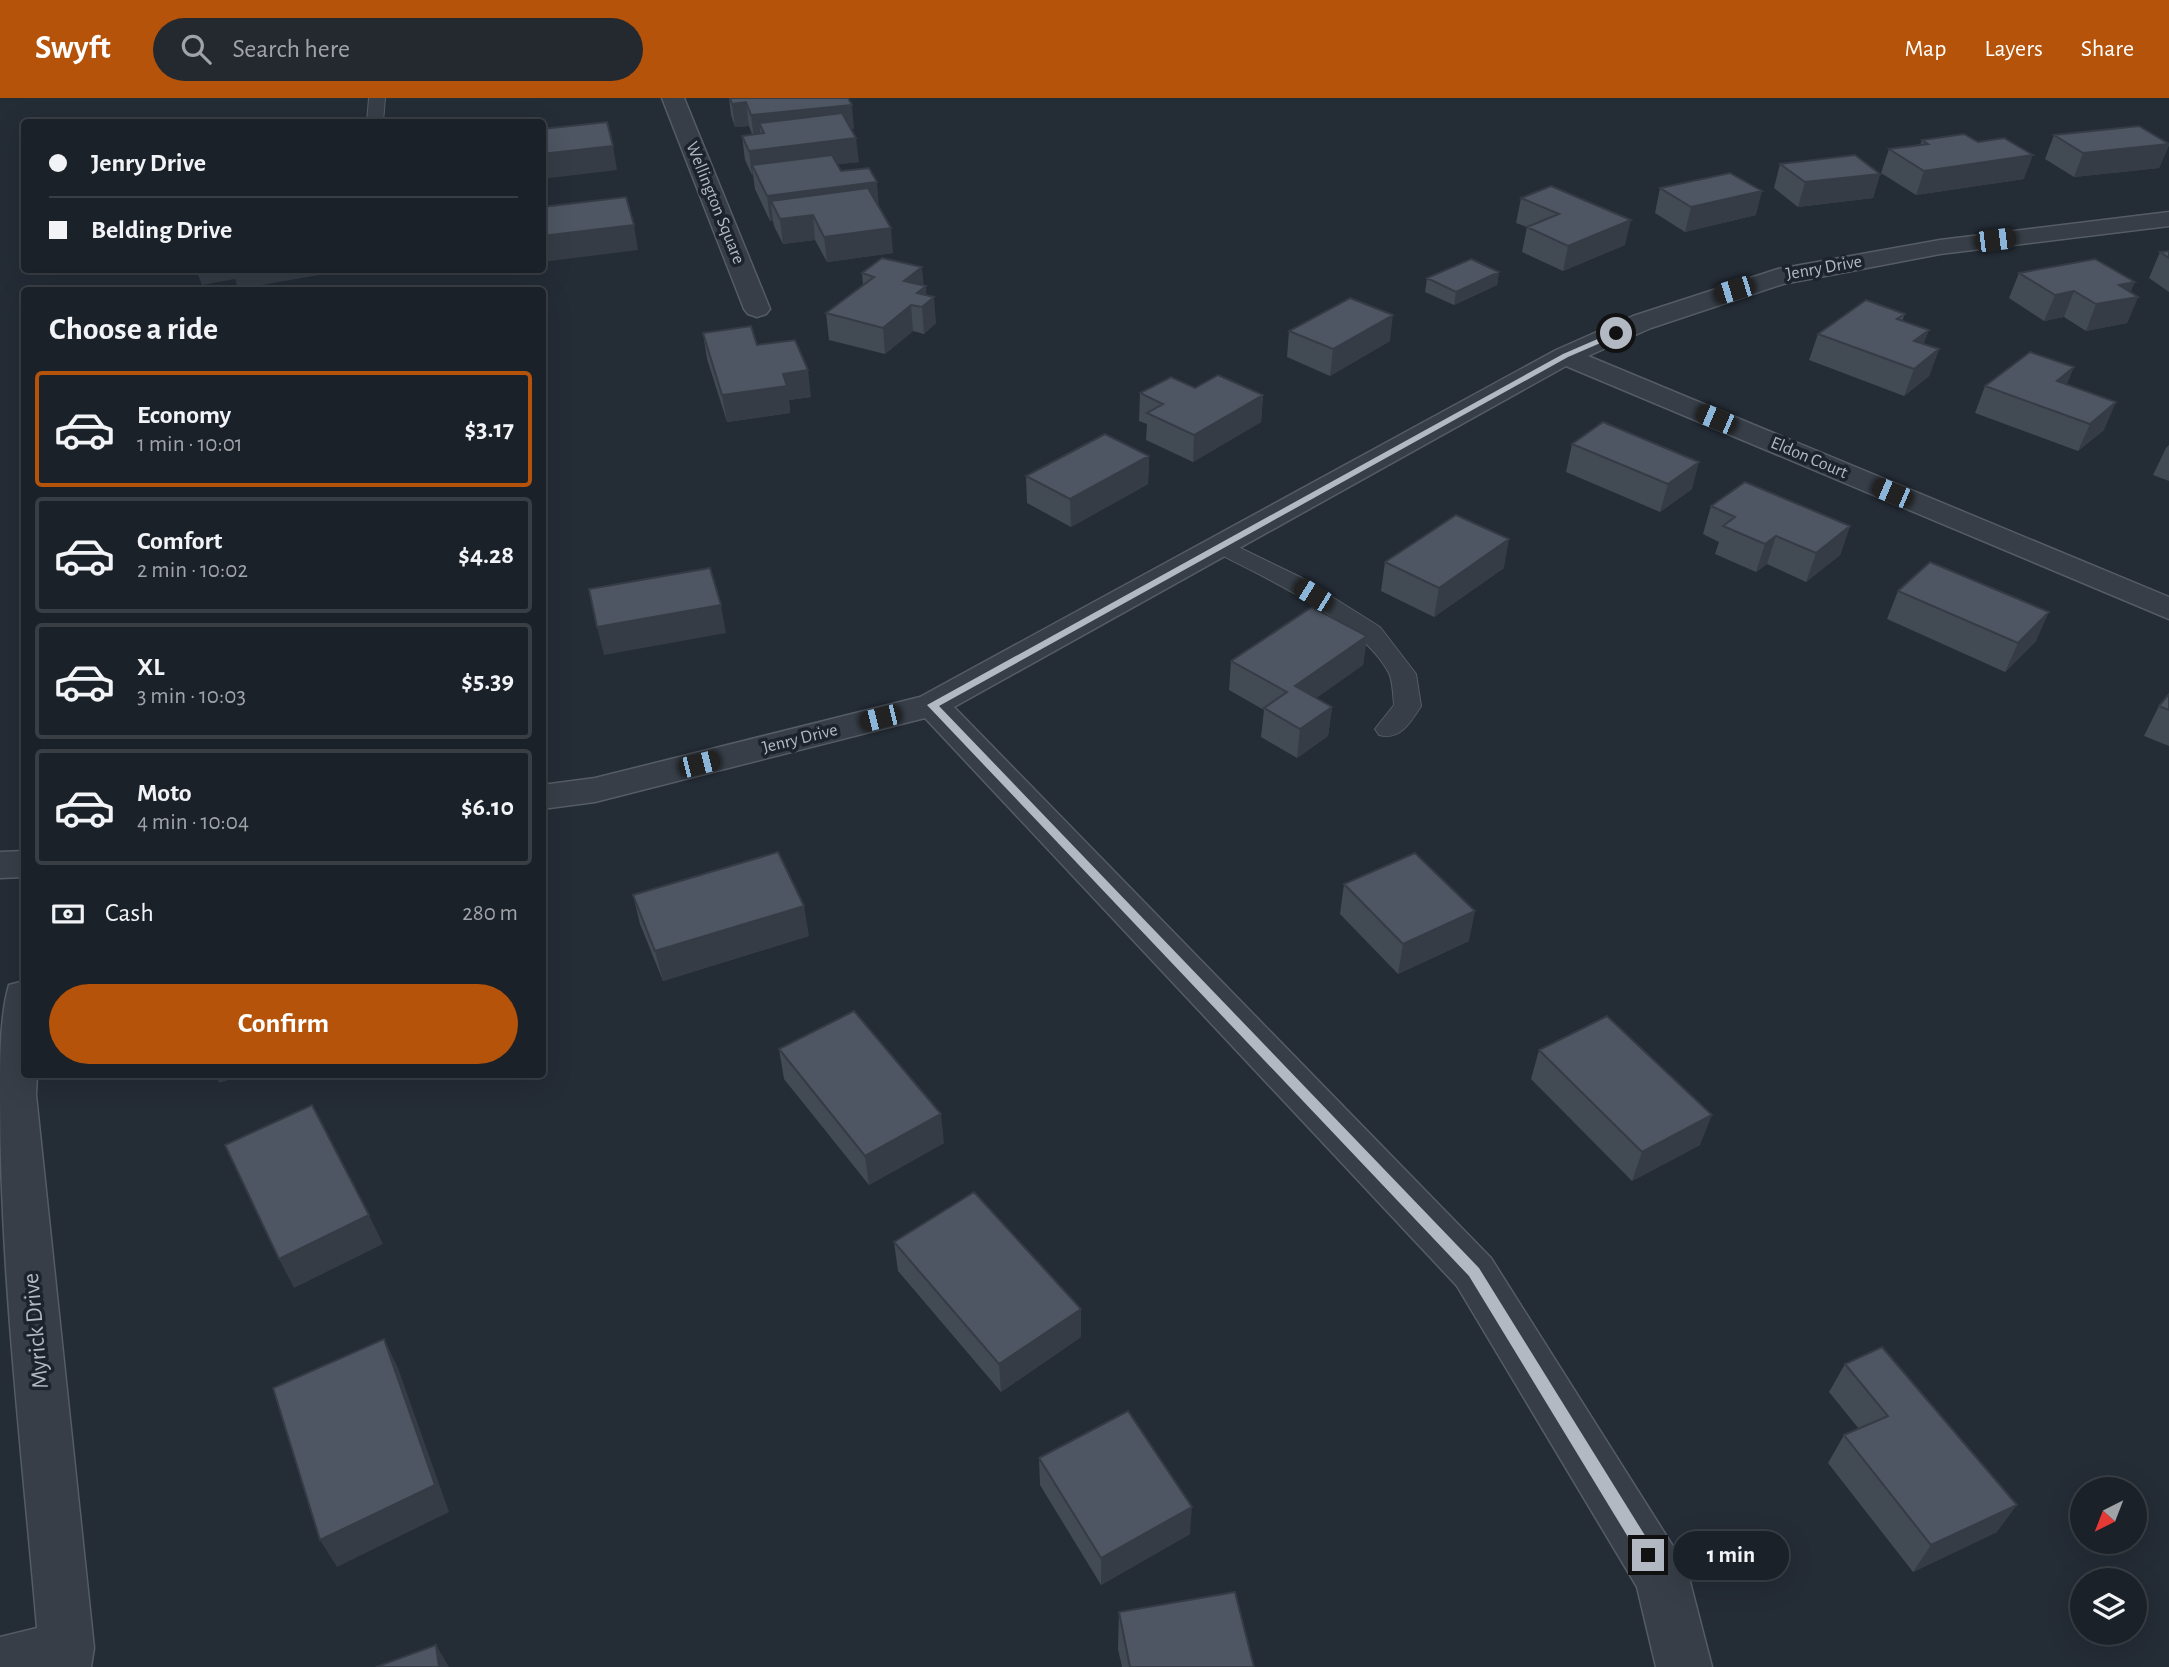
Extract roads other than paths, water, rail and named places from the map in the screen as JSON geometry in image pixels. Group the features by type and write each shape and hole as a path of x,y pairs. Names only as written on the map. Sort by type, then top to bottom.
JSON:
{"street":[{"name":"Wellington Square","path":"673,98 757,309"},
{"name":"Jenry Drive","path":"546,796 595,790 932,705 1565,356 1642,322 1778,277 1940,247 2169,219"},
{"name":"Eldon Court","path":"1565,356 2169,609"},
{"path":"932,705 1474,1272 1662,1578 1684,1667"},
{"path":"0,865 21,864"},
{"name":"Myrick Drive","path":"21,1026 14,1095 65,1658"},
{"path":"0,1665 65,1658"}],"lane":[{"path":"374,119 377,98"},
{"path":"1222,546 1293,583 1371,632 1403,674 1408,706 1389,729"}]}
